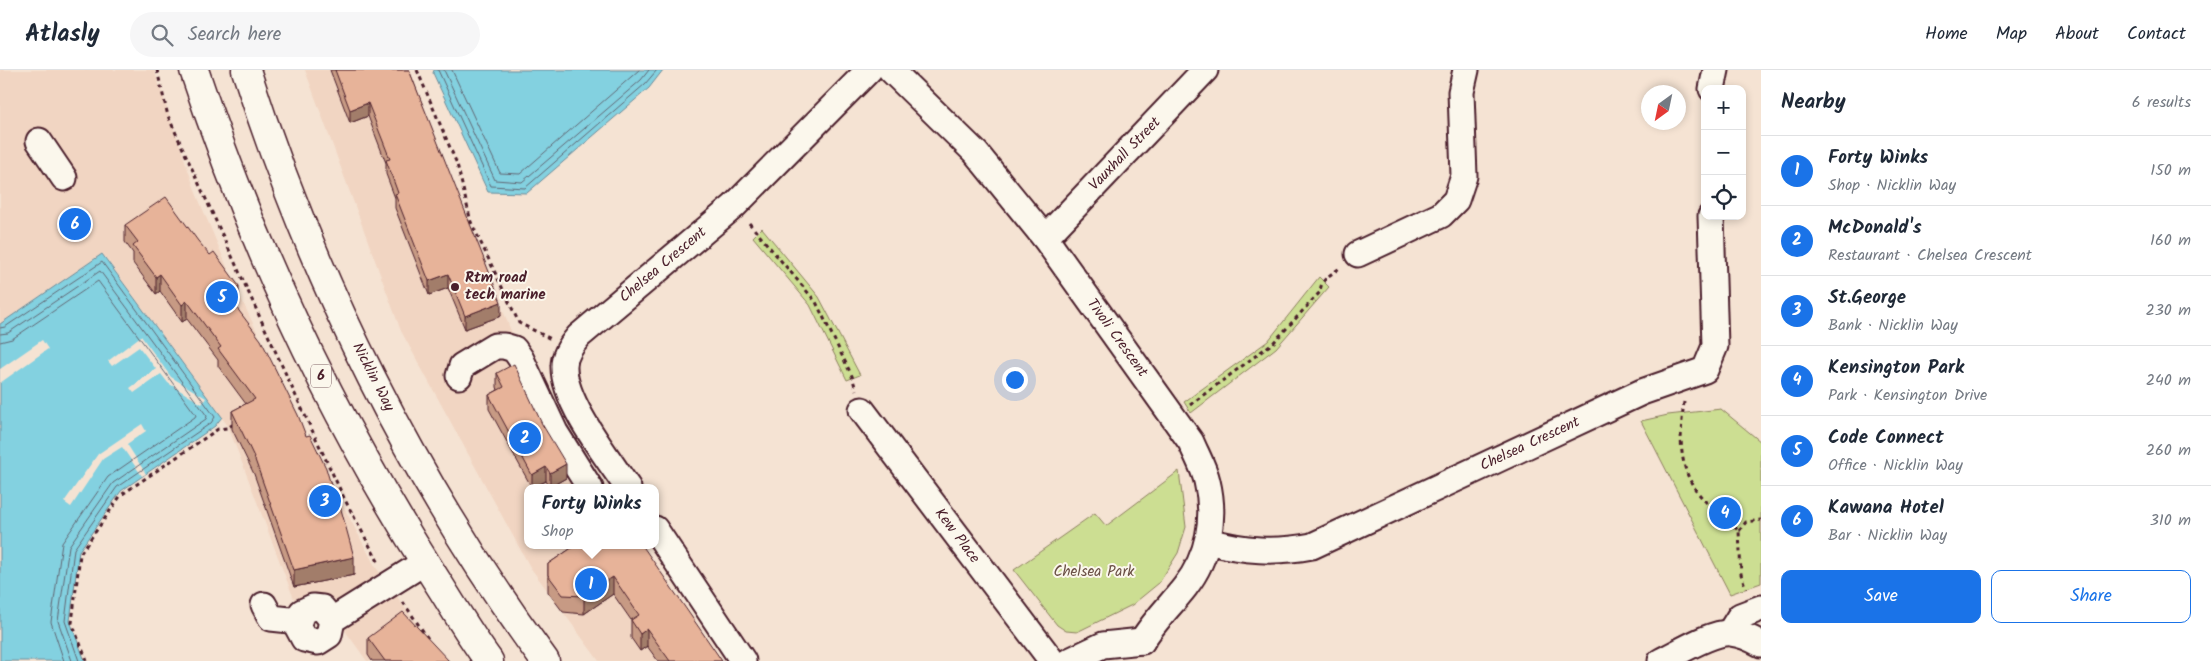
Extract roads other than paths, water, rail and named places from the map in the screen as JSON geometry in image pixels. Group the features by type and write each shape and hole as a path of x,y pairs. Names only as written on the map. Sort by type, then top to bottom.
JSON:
{"highway":[{"name":"6","path":"194,70 247,212 305,344 371,471 425,562 488,661"},
{"name":"Nicklin Way","path":"246,70 264,125 320,268 384,402 450,518 495,590 545,661"}],"street":[{"name":"Chelsea Crescent","path":"625,484 575,407 567,386 564,366 569,349 579,336 734,206 869,70"},
{"name":"Tivoli Crescent","path":"891,70 976,153 1045,238 1191,442 1207,480 1212,515 1208,542 1198,568 1186,585 1152,624 1146,651"},
{"name":"Vauxhall Street","path":"1045,238 1205,70"},
{"path":"1358,254 1440,214 1456,200 1464,176 1461,92 1466,70"},
{"path":"1713,85 1716,70"},
{"path":"38,141 64,178"},
{"name":"Chelsea Crescent","path":"1208,542 1230,547 1283,551 1312,546 1642,392 1705,370 1715,346 1711,220"},
{"path":"459,376 462,366 495,346 514,349 521,359 555,432 588,484"},
{"name":"Kew Place","path":"862,410 1052,661"},
{"path":"659,535 743,661"},
{"path":"264,605 271,618 299,621 297,626 304,639 318,642 330,635 332,620 425,562"},
{"path":"1730,632 1740,616 1754,600"},
{"path":"1661,661 1717,634 1730,632 1749,637 1761,644"},
{"path":"1069,661 1103,645 1146,651"}],"water":[{"path":"434,70 663,70 649,88 527,193 488,192 433,73"},
{"path":"102,254 222,417 215,426 121,491 79,551 70,621 85,661 0,661 0,324"}],"place":[{"name":"Kawana Hotel","path":"75,224"},
{"name":"Rtm road tech marine","path":"455,287"},
{"name":"Code Connect","path":"222,297"},
{"name":"McDonald's","path":"525,438"},
{"name":"St.George","path":"325,501"},
{"name":"Kensington Park","path":"1725,513"},
{"name":"Forty Winks","path":"591,584"}],"park label":[{"name":"Chelsea Park","path":"1094,572"}]}
